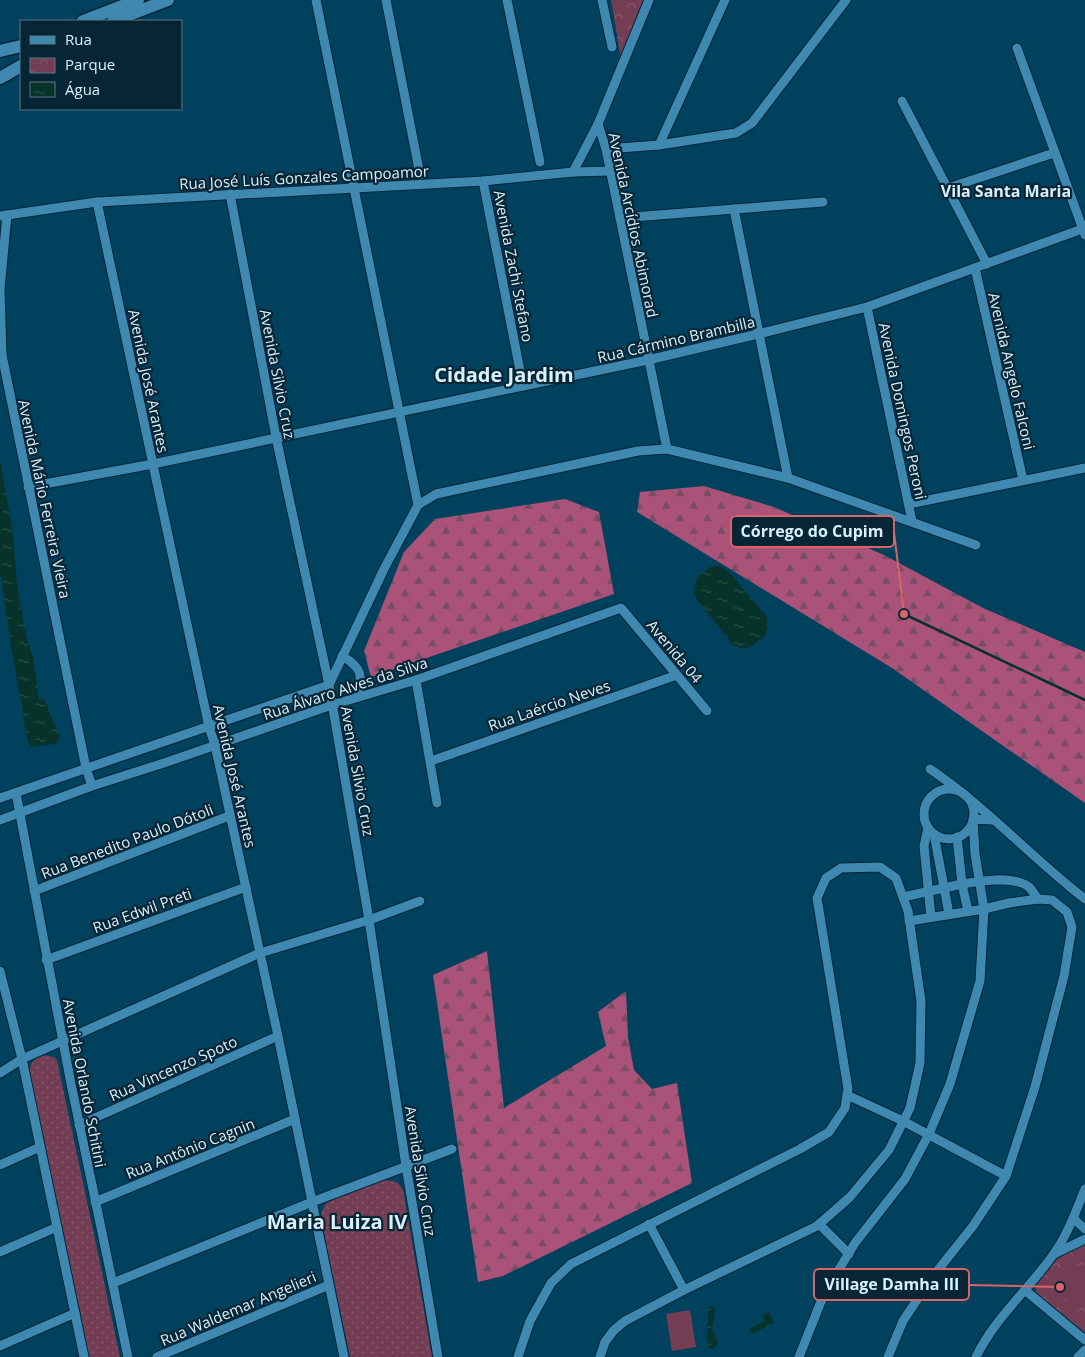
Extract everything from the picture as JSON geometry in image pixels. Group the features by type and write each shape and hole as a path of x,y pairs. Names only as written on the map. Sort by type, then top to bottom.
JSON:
{"main road":[{"path":"86,20 138,0"},
{"path":"116,20 168,0"},
{"path":"0,52 20,46"},
{"path":"0,78 20,67"}],"street":[{"path":"316,0 418,504"},
{"path":"386,0 420,175"},
{"path":"507,0 540,162"},
{"path":"602,0 612,47"},
{"path":"573,172 598,124 649,0"},
{"path":"659,145 725,0"},
{"path":"606,149 659,145 736,133 752,123 846,0"},
{"path":"1017,48 1054,153 1085,231"},
{"path":"902,101 987,264"},
{"name":"Avenida Arcídios Abimorad","path":"598,124 606,149 666,448"},
{"path":"948,188 1054,153"},
{"name":"Rua José Luís Gonzales Campoamor","path":"3,216 97,202 483,181 573,172 610,171"},
{"name":"Avenida Zachi Stefano","path":"483,181 523,386"},
{"name":"Avenida Silvio Cruz","path":"230,194 276,437 329,685 369,920 406,1166 438,1357"},
{"name":"Avenida José Arantes","path":"97,202 209,727 215,746 278,1036 344,1357"},
{"path":"620,218 823,202"},
{"path":"734,209 788,478"},
{"name":"Avenida Mário Ferreira Vieira","path":"3,216 0,289 2,355 86,768 92,786"},
{"name":"Rua Cármino Brambilla","path":"28,488 153,464 648,360 758,334 867,306 1085,231"},
{"name":"Avenida Angelo Falconi","path":"975,268 1023,480"},
{"name":"Avenida Domingos Peroni","path":"867,306 912,521"},
{"path":"0,798 329,685 384,569 418,504 436,494 638,451 666,448 788,478 976,544"},
{"path":"909,504 1085,468"},
{"name":"Avenida 04","path":"621,608 707,711"},
{"name":"Rua Álvaro Alves da Silva","path":"0,820 92,786 332,705 416,680 621,608"},
{"path":"342,656 355,664 360,672 361,683 358,697"},
{"name":"Rua Laércio Neves","path":"431,761 677,675"},
{"path":"416,680 437,803"},
{"path":"936,792 937,778 930,769 966,796 1085,899"},
{"path":"802,1356 824,1294 849,1254 905,1179 929,1134 950,1084 980,981 984,909 975,854 973,811 971,803 966,796 952,789 936,792 930,798 924,812 939,861 949,914"},
{"name":"Avenida Orlando Schitini","path":"16,793 46,960 128,1357"},
{"name":"Rua Benedito Paulo Dótoli","path":"34,891 229,816"},
{"path":"973,819 993,820"},
{"path":"931,831 941,838 957,837 970,827 973,819"},
{"path":"931,831 924,846 931,917"},
{"path":"957,837 962,884 968,911"},
{"path":"518,1357 530,1320 551,1283 571,1264 829,1132 845,1108 848,1089 817,898 826,878 841,868 880,867 896,878 903,897 909,921 921,1000 920,1063 910,1108 889,1150 850,1196 819,1224 625,1321 614,1330 605,1342 600,1357"},
{"path":"903,897 979,881 1009,880 1028,886 1038,899"},
{"name":"Rua Edwil Preti","path":"46,960 246,887"},
{"path":"888,1357 903,1321 930,1280 972,1226 1006,1176 1035,1087 1064,976 1072,927 1067,912 1052,900 1038,899 909,921"},
{"path":"0,1073 22,1059 199,979 260,954 369,920 420,901"},
{"path":"0,971 22,1059 84,1357"},
{"name":"Rua Vincenzo Spoto","path":"79,1125 278,1036"},
{"path":"847,1095 929,1134 1006,1176"},
{"name":"Rua Antônio Cagnin","path":"95,1202 295,1119"},
{"path":"0,1165 40,1147"},
{"path":"113,1283 312,1202 452,1149"},
{"path":"976,1357 992,1332 1054,1254 1073,1218 1085,1189"},
{"path":"1073,1218 1085,1229"},
{"path":"649,1224 684,1290"},
{"path":"819,1224 849,1254"},
{"path":"0,1252 57,1227"},
{"path":"1054,1254 1085,1240"},
{"name":"Rua Waldemar Angelieri","path":"157,1357 329,1285"},
{"path":"1026,1291 1085,1340"},
{"path":"0,1346 75,1313"},
{"path":"1078,1357 1085,1350"}],"green space":[{"path":"611,0 646,0 621,59"},
{"path":"704,486 774,507 884,555 983,608 1085,652 1085,803 892,668 637,512 640,492"},
{"path":"565,499 599,512 614,594 371,677 364,651 404,552 435,519"},
{"path":"487,951 504,1108 606,1046 598,1012 626,991 628,1037 634,1070 652,1089 677,1083 692,1183 503,1276 478,1282 433,975"},
{"path":"43,1055 54,1057 57,1060 120,1357 89,1357 30,1074 32,1062"},
{"path":"385,1180 397,1182 403,1189 432,1357 350,1357 321,1215 328,1202 333,1199"},
{"path":"1085,1243 1085,1333 1041,1301 1036,1291 1037,1284 1044,1271 1056,1259 1067,1251"},
{"path":"1085,1264 1085,1298 1067,1304 1057,1274"},
{"path":"690,1310 696,1347 672,1351 666,1314"}],"water":[{"path":"0,460 13,534 17,584 26,636 33,657 39,700 44,699 60,738 55,744 30,747 25,730 0,575"},
{"path":"710,567 723,567 729,572 767,617 768,627 765,636 751,647 742,649 733,645 698,601 694,593 697,577"},
{"path":"713,1306 715,1311 712,1329 718,1343 714,1349 708,1347 707,1342 708,1308"},
{"path":"769,1312 774,1323 751,1334 749,1329 765,1321 763,1315"}],"waterway":[{"path":"904,614 1085,700"}],"place":[{"name":"Córrego do Cupim","path":"904,614"},
{"name":"Village Damha III","path":"1060,1287"}],"district":[{"name":"Vila Santa Maria","path":"1006,191"},
{"name":"Cidade Jardim","path":"504,374"},
{"name":"Maria Luiza IV","path":"337,1221"}]}
